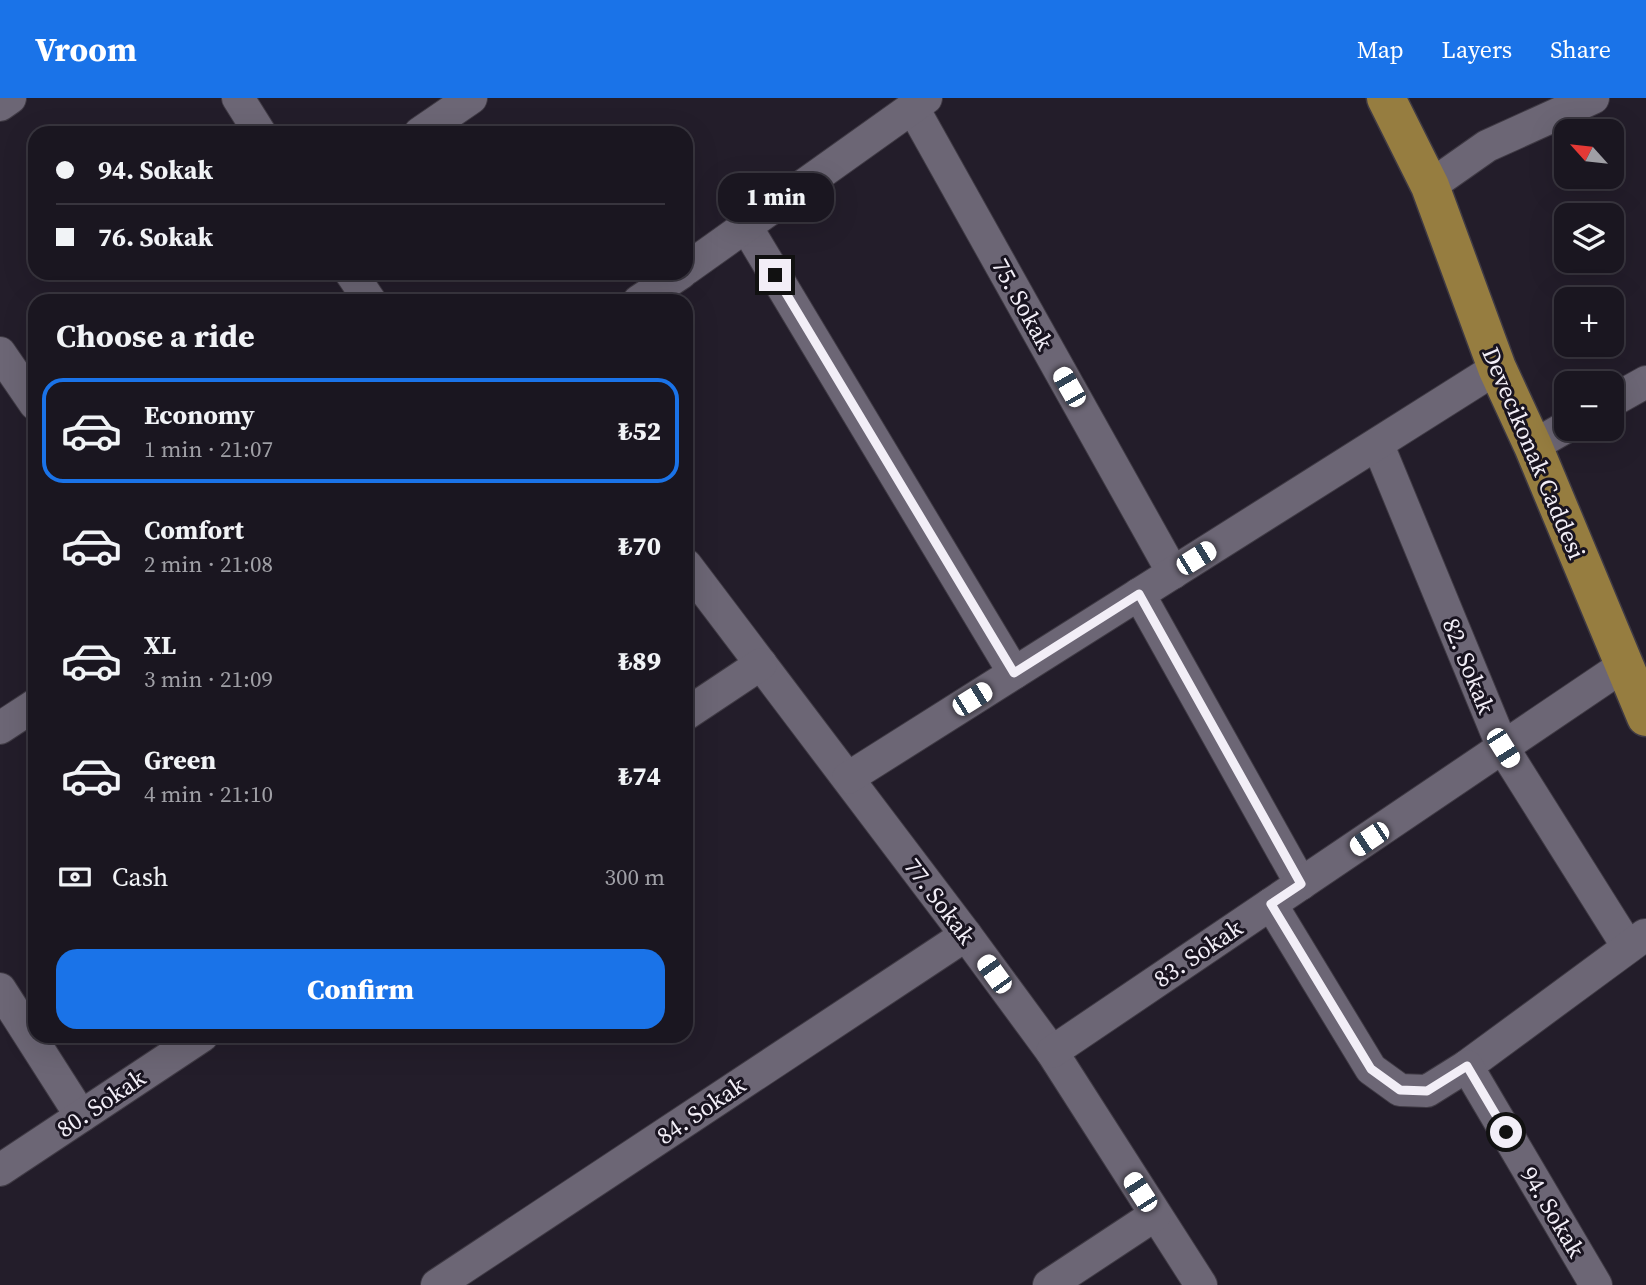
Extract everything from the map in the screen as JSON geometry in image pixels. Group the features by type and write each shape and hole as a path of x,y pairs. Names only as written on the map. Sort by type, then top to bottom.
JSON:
{"main road":[{"path":"1358,98 1430,186"},
{"path":"1386,98 1430,186"},
{"name":"Devecikonak Caddesi","path":"1430,186 1497,368 1637,688"}],"street":[{"path":"0,105 10,98"},
{"path":"238,98 256,126"},
{"path":"430,126 471,98"},
{"path":"1430,186 1487,146 1593,98"},
{"path":"693,264 919,103"},
{"name":"75. Sokak","path":"919,103 1173,573"},
{"path":"747,228 1014,673"},
{"path":"650,294 670,280"},
{"path":"0,353 28,394"},
{"path":"848,778 1497,368"},
{"path":"1624,394 1646,382"},
{"path":"1533,446 1554,434"},
{"name":"82. Sokak","path":"1378,445 1503,748 1637,941 1467,1066"},
{"name":"77. Sokak","path":"693,574 966,934 1052,1052 1201,1285"},
{"path":"1139,594 1301,884"},
{"path":"693,709 761,664"},
{"name":"83. Sokak","path":"1052,1052 1503,748 1637,688"},
{"path":"0,728 28,710"},
{"path":"1271,904 1371,1069 1400,1090 1427,1091 1467,1066"},
{"name":"84. Sokak","path":"437,1285 966,934"},
{"path":"0,989 28,1033"},
{"path":"34,1043 81,1116"},
{"name":"80. Sokak","path":"0,1170 190,1043"},
{"name":"94. Sokak","path":"1467,1066 1596,1285"},
{"path":"1049,1285 1155,1215"}],"route":[{"path":"775,275 1014,673 1139,594 1301,884 1271,904 1371,1069 1400,1090 1427,1091 1467,1066 1506,1132"}]}
